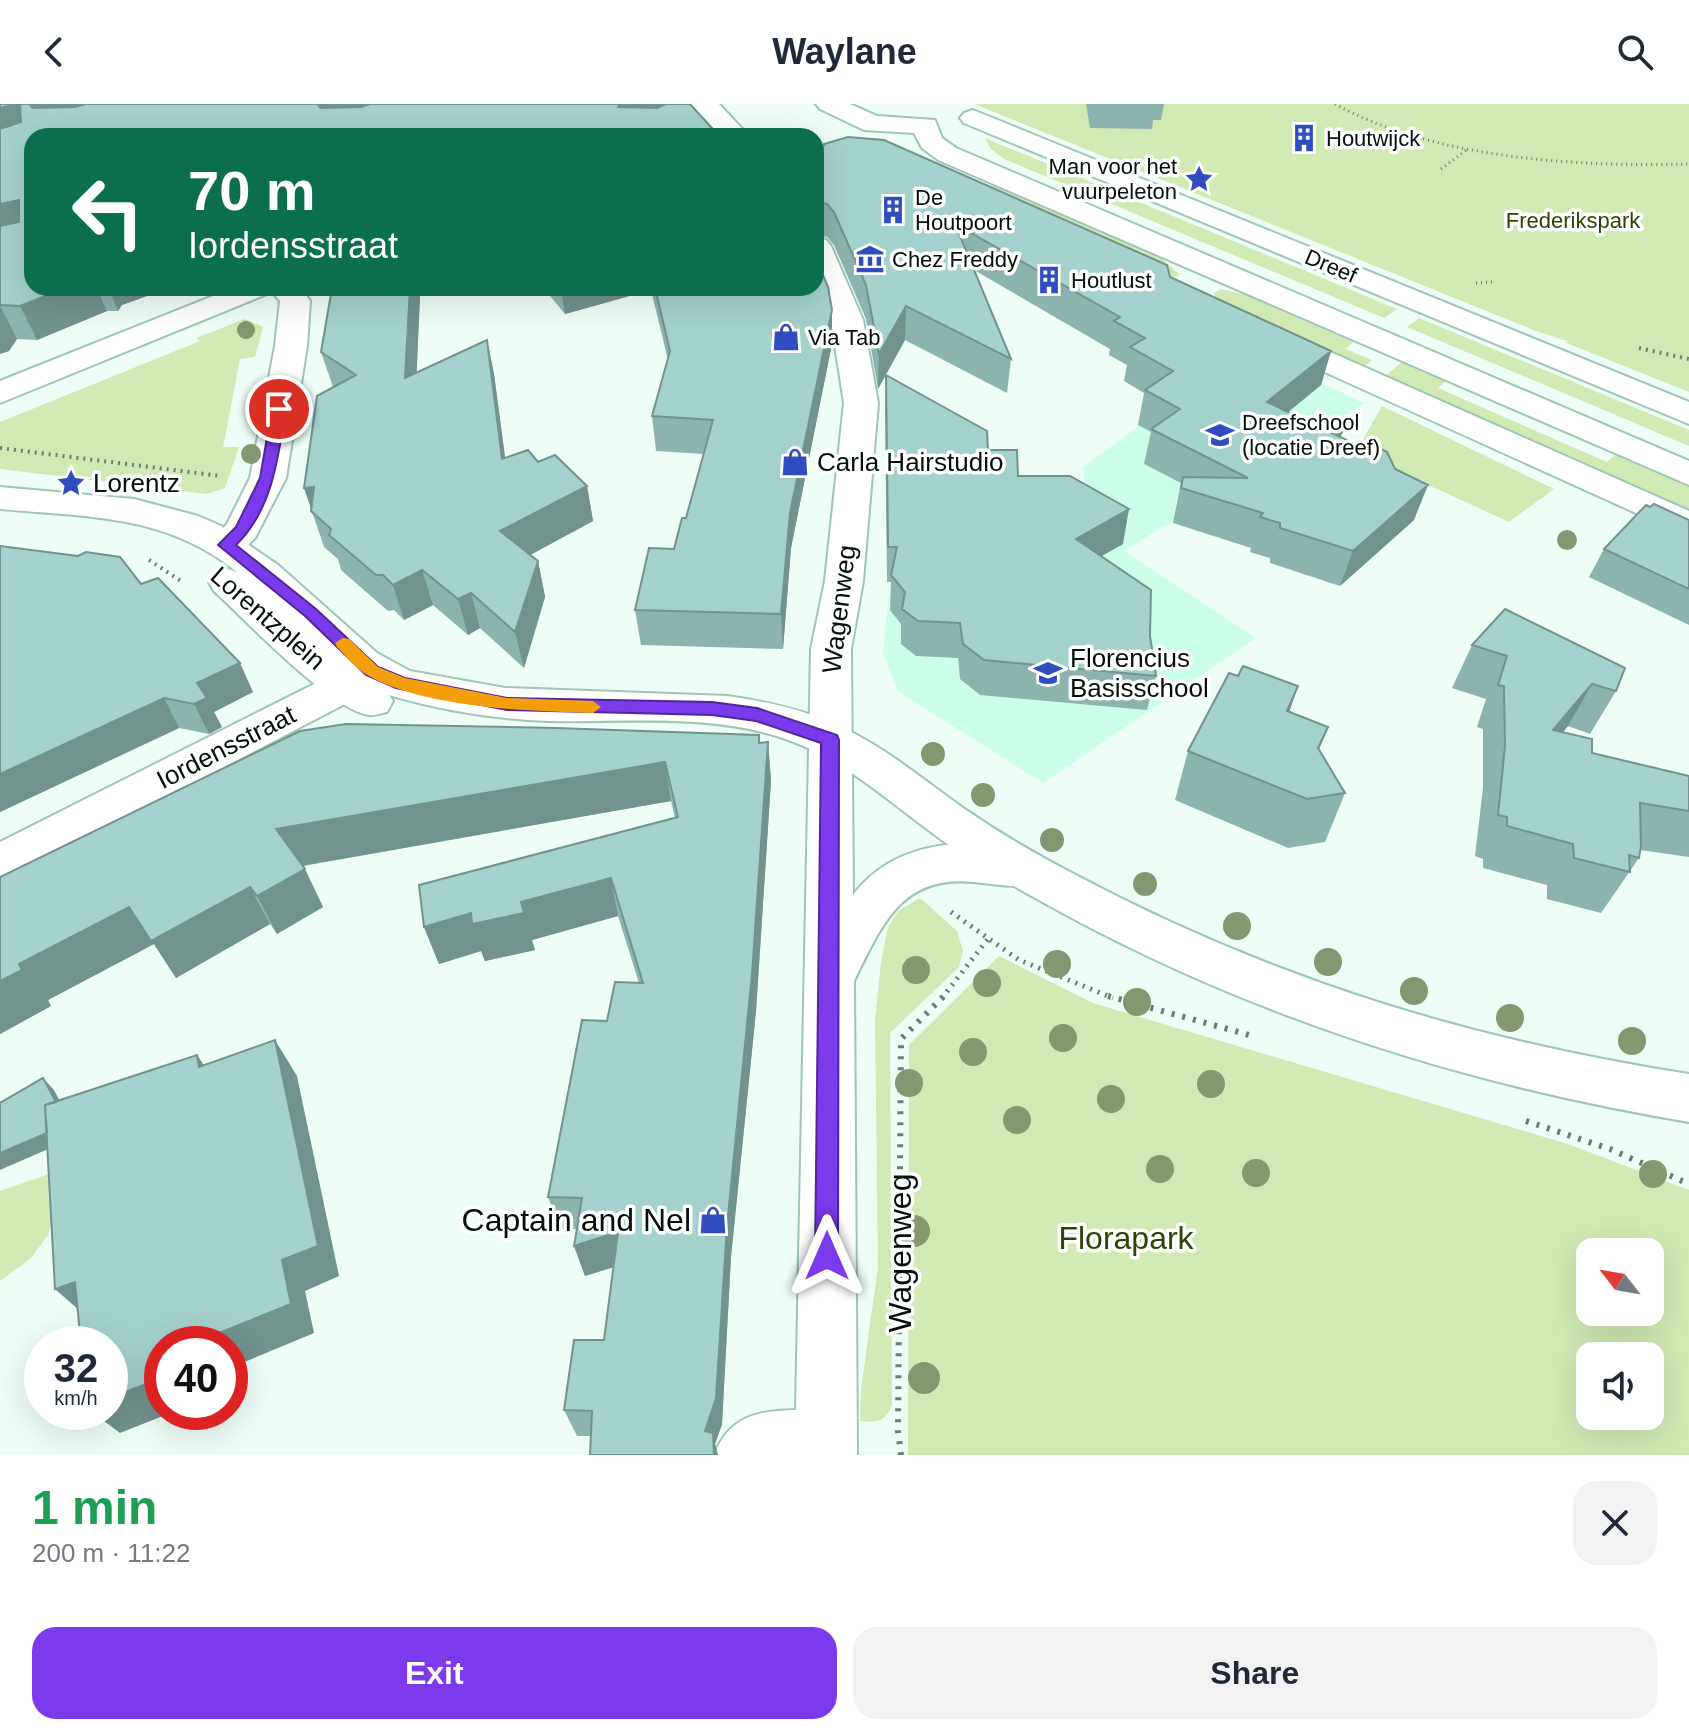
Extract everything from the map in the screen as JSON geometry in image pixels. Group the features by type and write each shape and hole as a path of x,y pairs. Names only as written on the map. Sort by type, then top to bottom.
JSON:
{"street":[{"path":"829,104 873,124 934,116"},
{"path":"873,104 934,116"},
{"path":"656,128 707,106 728,128"},
{"name":"Dreef","path":"934,116 926,135 932,145 1193,273 1689,474"},
{"name":"Dreef","path":"973,118 1689,414"},
{"name":"Wagenweg","path":"824,265 847,320 861,403 844,581 831,649 826,1447"},
{"path":"0,393 240,296"},
{"name":"Lorentzplein","path":"226,545 242,530 268,478 291,346 295,301 291,296"},
{"path":"1244,323 1390,392 1689,525"},
{"name":"Lorentzplein","path":"0,498 151,515 182,524 226,545 310,612 358,678"},
{"name":"Lorentzplein","path":"0,519 127,534 161,542 209,565 358,678"},
{"path":"358,678 381,704 436,715 507,704 712,708 757,715 830,740 975,839 1172,948 1328,1008 1440,1044 1530,1068 1689,1098"},
{"name":"Iordensstraat","path":"0,863 358,678"},
{"name":"Wagenweg","path":"829,981 868,909 906,874 941,862 1025,869"},
{"path":"745,1455 765,1442 826,1447"}],"path":[{"path":"1335,104 1359,119 1413,138 1564,159 1689,164"},
{"path":"1441,169 1470,147"},
{"path":"0,448 231,478 268,478"},
{"path":"138,555 166,569 191,589"},
{"name":"Wagenweg","path":"901,1455 898,1431 901,1039 955,985 988,939 951,912"}],"shaded area":[{"name":"Florencius Basisschool","path":"1252,352 1365,403 1104,563 1124,551 1256,638 1043,783 899,692 883,654 889,592 1036,588 1095,556 1083,467 1180,396"}],"green space":[{"name":"Frederikspark","path":"974,104 1689,104 1689,392 1564,342 1570,342"},
{"path":"985,138 1397,309 1384,318 1004,159 991,149"},
{"path":"963,176 996,187 1161,258 1180,275 1172,278"},
{"path":"1221,289 1250,296 1354,341 1346,349 1372,360 1361,370 1216,300 1214,293"},
{"path":"1419,318 1689,430 1689,446 1407,327"},
{"path":"245,319 263,327 255,357 240,359 223,447 239,447 225,488 207,494 0,469 0,422 200,341 196,338"},
{"path":"1402,362 1446,381 1438,388 1607,462 1615,455 1689,486 1689,515 1382,379"},
{"path":"1382,406 1554,489 1509,522 1356,452"},
{"path":"920,898 957,931 963,951 959,967 890,1033 892,1405 880,1420 860,1421 861,1389 878,1267 875,1021 881,962 888,927 898,911"},
{"name":"Florapark","path":"999,956 1093,1003 1568,1144 1689,1190 1689,1455 908,1455 909,1045"},
{"path":"78,1164 58,1199 48,1235 30,1259 0,1281 0,1191"}],"building":[{"path":"20,104 31,104 33,108 86,104 319,104 321,108 370,104 620,104 618,107 657,108 666,104 690,104 712,128 24,128 24,296 46,296 20,306 0,305 0,226 19,222 19,200 0,204 0,129 21,122"},
{"path":"848,137 884,140 1167,265 1170,277 1331,351 1267,402 1359,446 1374,445 1387,452 1395,469 1428,485 1353,551 1280,528 1280,523 1260,517 1263,513 1181,488 1183,477 1248,478 1151,429 1180,409 1145,390 1173,371 1130,347 1145,338 1114,321 1120,317 955,224 1011,359 906,306 879,354 866,285 834,212 824,203 824,144"},
{"path":"824,277 832,310 790,513 781,614 635,610 649,548 674,549 682,518 686,518 713,420 652,416 670,351 657,296 824,296"},
{"path":"331,296 410,296 405,378 487,340 502,459 528,450 538,462 555,455 587,486 500,531 538,561 515,632 471,593 458,599 422,570 393,585 383,575 376,575 329,535 331,529 311,511 314,487 304,488 317,396 356,375 321,352"},
{"path":"886,375 987,431 988,450 1017,450 1018,476 1070,476 1129,509 1076,539 1151,590 1150,636 1156,676 984,660 963,644 960,623 918,621 902,609 905,592 891,575 897,547 888,547"},
{"path":"1654,504 1689,520 1689,589 1604,549 1646,505 1650,507"},
{"path":"0,546 78,556 86,552 120,557 141,584 158,578 240,663 197,683 207,698 194,704 164,698 0,774"},
{"path":"1505,609 1625,668 1616,691 1592,684 1553,730 1592,739 1592,753 1689,776 1689,811 1640,803 1641,846 1639,858 1629,855 1630,872 1574,858 1573,844 1507,826 1507,817 1498,815 1505,746 1504,686 1498,685 1507,656 1472,645"},
{"path":"1243,666 1298,686 1287,711 1328,727 1318,748 1345,793 1307,799 1188,751 1229,673 1238,676"},
{"path":"346,724 759,735 759,743 768,742 752,974 727,1226 716,1398 705,1431 713,1433 714,1455 590,1455 592,1411 564,1410 574,1340 604,1340 618,1232 574,1246 582,1198 548,1197 582,1020 607,1021 615,982 643,983 611,878 521,902 524,913 472,924 471,913 424,927 419,885 678,817 665,762 276,829 305,869 257,896 250,887 151,941 129,907 19,964 22,970 0,981 0,877 300,731"},
{"path":"275,1040 318,1246 282,1260 291,1304 237,1326 144,1326 144,1385 128,1391 128,1326 79,1326 75,1282 55,1289 45,1105 197,1055 199,1067"},
{"path":"43,1078 56,1102 45,1105 47,1133 0,1153 0,1103"}],"slow traffic":[{"path":"343,643 372,671 402,684 507,704 593,707"}],"place":[{"name":"Houtwijck","path":"1304,138"},
{"name":"Man voor het vuurpeleton","path":"1199,179"},
{"name":"De Houtpoort","path":"893,210"},
{"name":"Chez Freddy","path":"870,259"},
{"name":"Houtlust","path":"1049,280"},
{"name":"Via Tab","path":"786,337"},
{"name":"Dreefschool (locatie Dreef)","path":"1220,435"},
{"name":"Carla Hairstudio","path":"795,462"},
{"name":"Lorentz","path":"71,483"},
{"name":"Florencius Basisschool","path":"1048,673"},
{"name":"Captain and Nel","path":"713,1220"}],"route":[{"path":"279,409 268,478 242,530 226,545 310,612 372,671 402,684 507,704 712,708 757,715 800,727 830,740 827,1256"}]}
